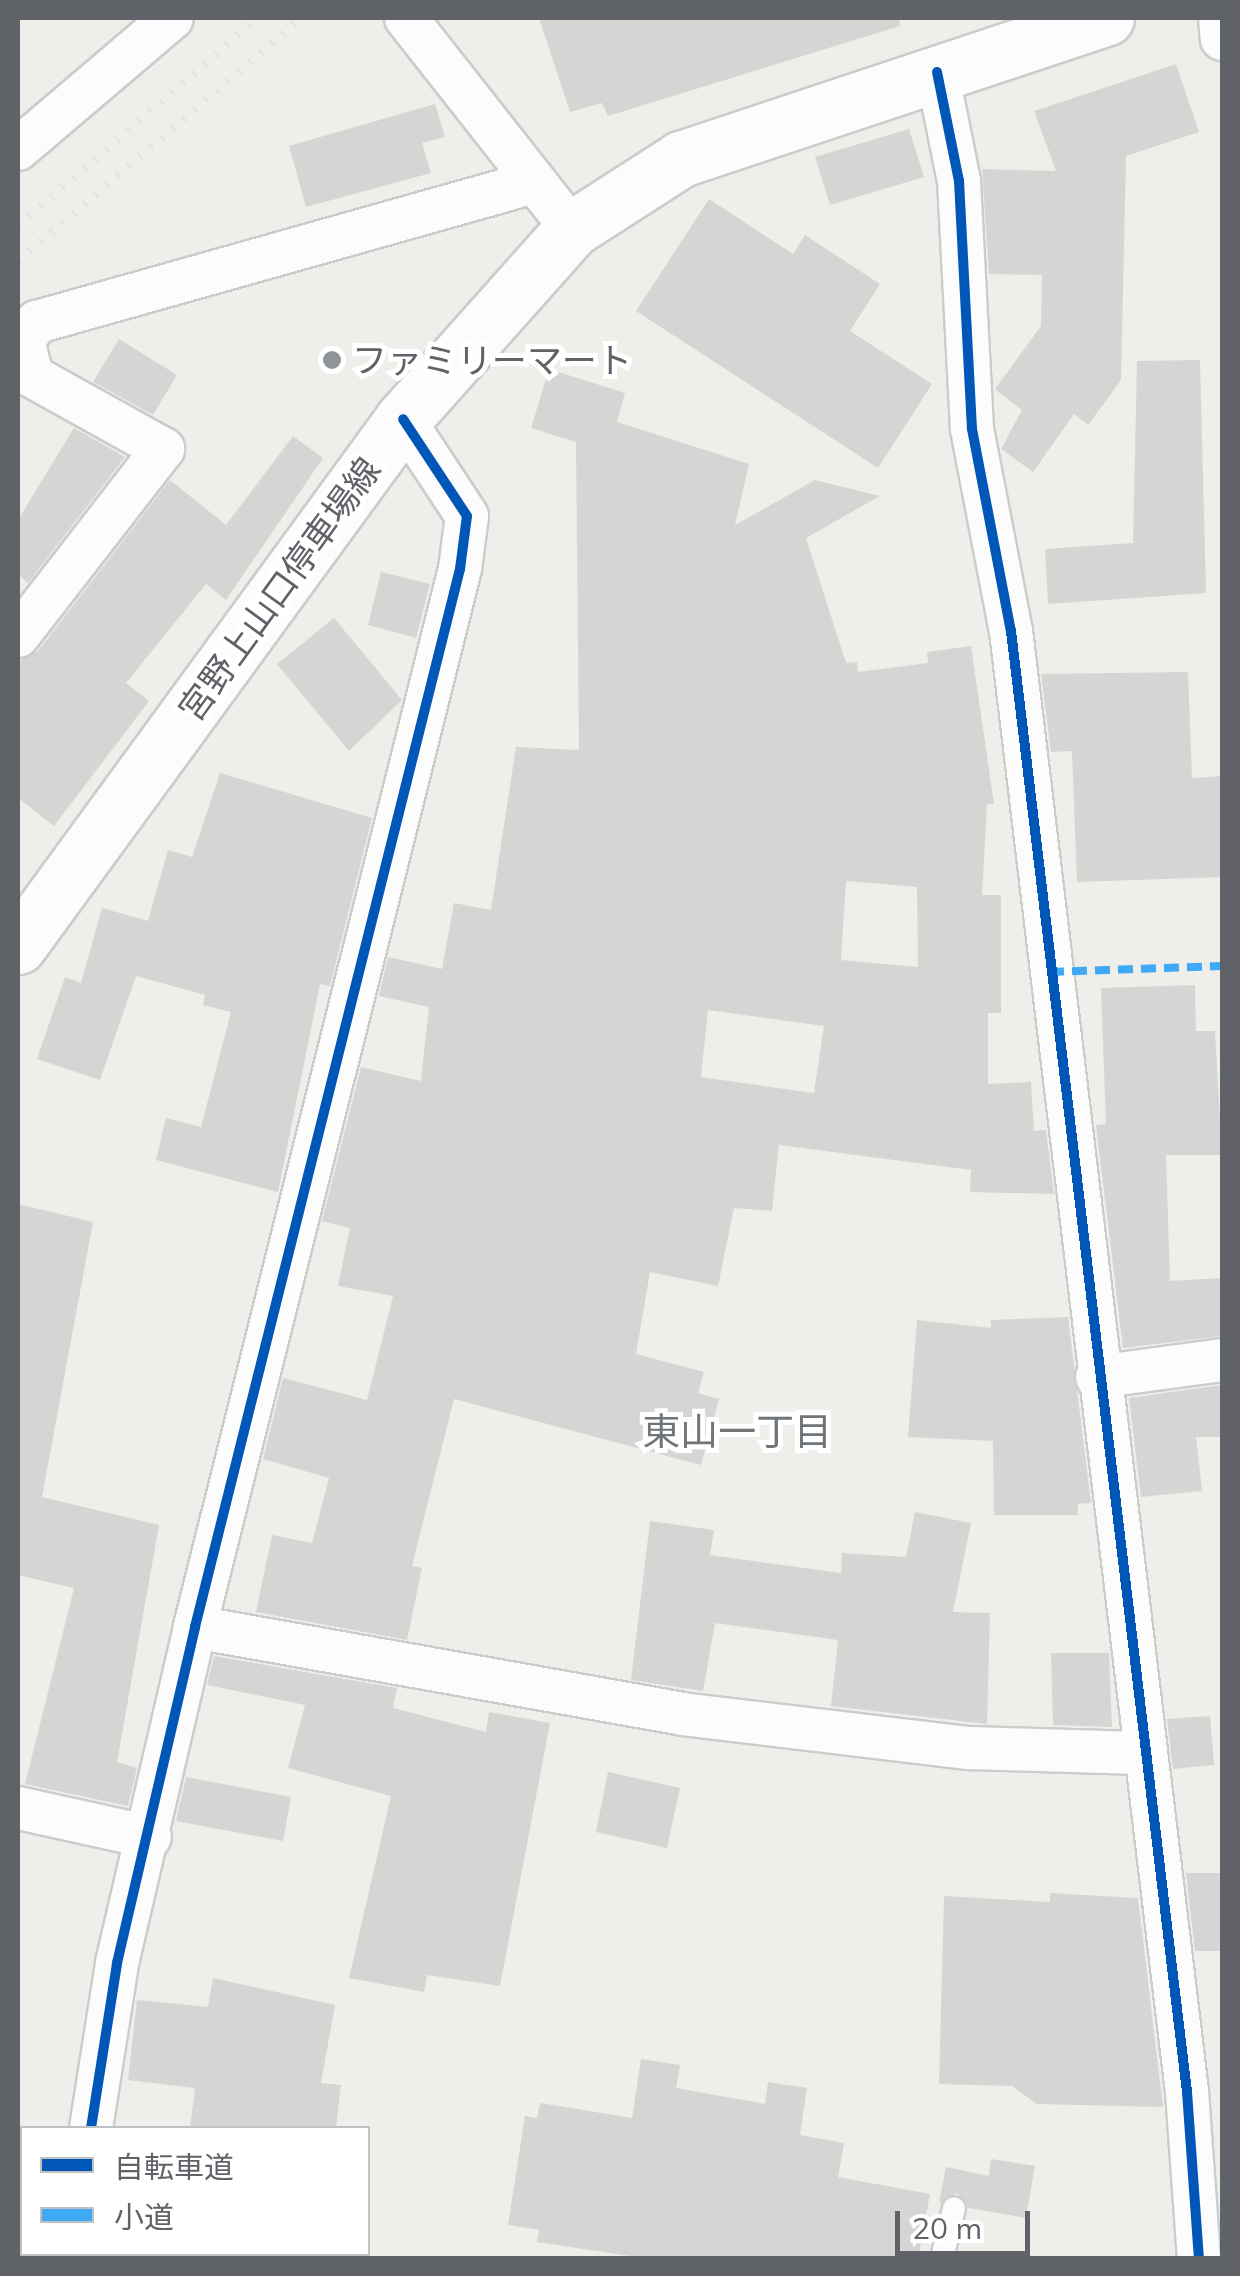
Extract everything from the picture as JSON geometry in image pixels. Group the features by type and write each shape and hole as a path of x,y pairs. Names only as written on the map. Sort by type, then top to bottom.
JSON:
{"main road":[{"name":"宮野上山口停車場線","path":"18,946 403,420 572,229 681,159 1106,18"}],"street":[{"path":"18,149 172,18"},
{"path":"406,18 572,229"},
{"path":"1220,18 1222,39"},
{"path":"938,72 959,182 972,429 1011,631 1140,1753 1188,2092 1200,2258"},
{"path":"18,636 164,448 32,376 23,341 36,322 534,182"},
{"path":"91,2126 195,1627 460,569 467,516 403,420"},
{"path":"1097,1377 1222,1360"},
{"path":"195,1627 682,1714 969,1748 1140,1753"},
{"path":"18,1808 150,1837"}],"lane":[{"path":"942,2258 954,2208"}],"building":[{"path":"539,18 899,18 900,26 608,116 602,103 570,112"},
{"path":"1176,64 1199,132 1126,156 1121,380 1088,425 1074,414 1033,472 1001,449 1022,410 995,389 1041,326 1042,275 989,274 982,169 1056,171 1034,111"},
{"path":"435,104 445,137 422,143 431,173 306,207 289,146"},
{"path":"909,129 924,177 830,205 815,157"},
{"path":"709,199 793,254 805,235 880,284 850,331 932,384 878,468 636,311"},
{"path":"119,339 177,375 153,415 93,382"},
{"path":"1200,360 1206,593 1048,604 1045,549 1133,543 1137,361"},
{"path":"549,369 625,393 617,422 749,464 735,525 815,480 880,496 806,538 846,663 857,662 858,672 928,663 927,652 971,646 994,804 987,804 982,895 1001,895 1001,1013 988,1013 988,1084 1031,1082 1034,1131 1046,1130 1054,1194 970,1192 971,1170 779,1145 772,1211 734,1208 718,1286 650,1272 636,1354 704,1372 698,1393 719,1399 701,1465 454,1399 412,1566 422,1568 407,1640 256,1612 272,1535 312,1543 329,1478 263,1459 283,1378 367,1400 393,1296 338,1286 350,1228 322,1221 361,1067 421,1081 429,1007 379,996 388,957 442,969 454,903 491,910 516,747 579,750 576,442 531,428","holes":["846,881 917,887 918,967 841,960","708,1010 824,1026 814,1093 701,1077"]},
{"path":"74,428 125,457 28,583 18,574 18,520"},
{"path":"293,436 323,458 226,600 206,584 126,683 149,701 54,826 18,798 18,661 38,651 170,480 226,525"},
{"path":"381,572 430,584 416,638 368,625"},
{"path":"334,618 402,700 349,751 277,664"},
{"path":"1188,672 1192,778 1222,776 1222,877 1077,882 1072,751 1051,752 1041,674"},
{"path":"220,773 372,818 330,986 320,984 278,1192 156,1160 166,1118 201,1127 231,1012 203,1005 205,995 136,976 100,1080 37,1059 65,977 81,983 102,908 148,921 168,850 192,857"},
{"path":"1195,985 1196,1031 1215,1031 1222,1155 1166,1155 1170,1281 1222,1278 1222,1336 1123,1348 1096,1125 1106,1124 1101,988"},
{"path":"18,1204 93,1222 42,1497 159,1525 117,1762 137,1768 128,1806 25,1784 74,1588 18,1575"},
{"path":"1068,1317 1091,1503 1078,1504 1078,1515 994,1515 993,1441 908,1437 917,1320 991,1328 991,1320"},
{"path":"1222,1385 1222,1437 1196,1437 1202,1491 1141,1497 1129,1398"},
{"path":"915,1512 971,1523 953,1612 990,1613 987,1724 831,1706 838,1640 715,1623 703,1691 631,1680 650,1521 714,1530 710,1555 841,1573 842,1553 906,1557"},
{"path":"1051,1653 1109,1653 1112,1727 1053,1725"},
{"path":"214,1656 397,1688 393,1708 486,1732 489,1712 550,1723 500,1986 427,1975 424,1992 349,1978 391,1796 288,1768 305,1705 207,1685"},
{"path":"1210,1716 1214,1765 1173,1769 1167,1719"},
{"path":"608,1772 680,1788 667,1848 596,1832"},
{"path":"186,1777 291,1797 283,1841 176,1821"},
{"path":"1186,1873 1222,1873 1222,1951 1195,1951"},
{"path":"1050,1893 1138,1898 1163,2107 1037,2104 1012,2086 939,2084 944,1896 1050,1902"},
{"path":"213,1978 335,2005 321,2083 341,2085 336,2126 190,2126 195,2088 128,2080 137,2000 208,2007"},
{"path":"641,2059 680,2065 676,2088 765,2104 768,2082 807,2088 800,2135 844,2143 838,2177 930,2194 918,2258 643,2258 537,2242 539,2230 508,2225 525,2116 537,2118 540,2103 632,2118"},
{"path":"991,2159 1035,2166 1026,2218 969,2208 957,2193 939,2203 946,2167 989,2176"}],"railway":[{"path":"18,226 258,18"},
{"path":"18,261 302,18"}],"marked path":[{"path":"1049,972 1222,966"}],"cycle path":[{"path":"937,72 959,181 972,429 1011,631 1187,2092 1199,2258"},
{"path":"91,2126 117,1963 195,1627 460,569 467,516 403,419"}],"place":[{"name":"ファミリーマート","path":"332,360"}],"district":[{"name":"東山一丁目","path":"737,1432"}]}
